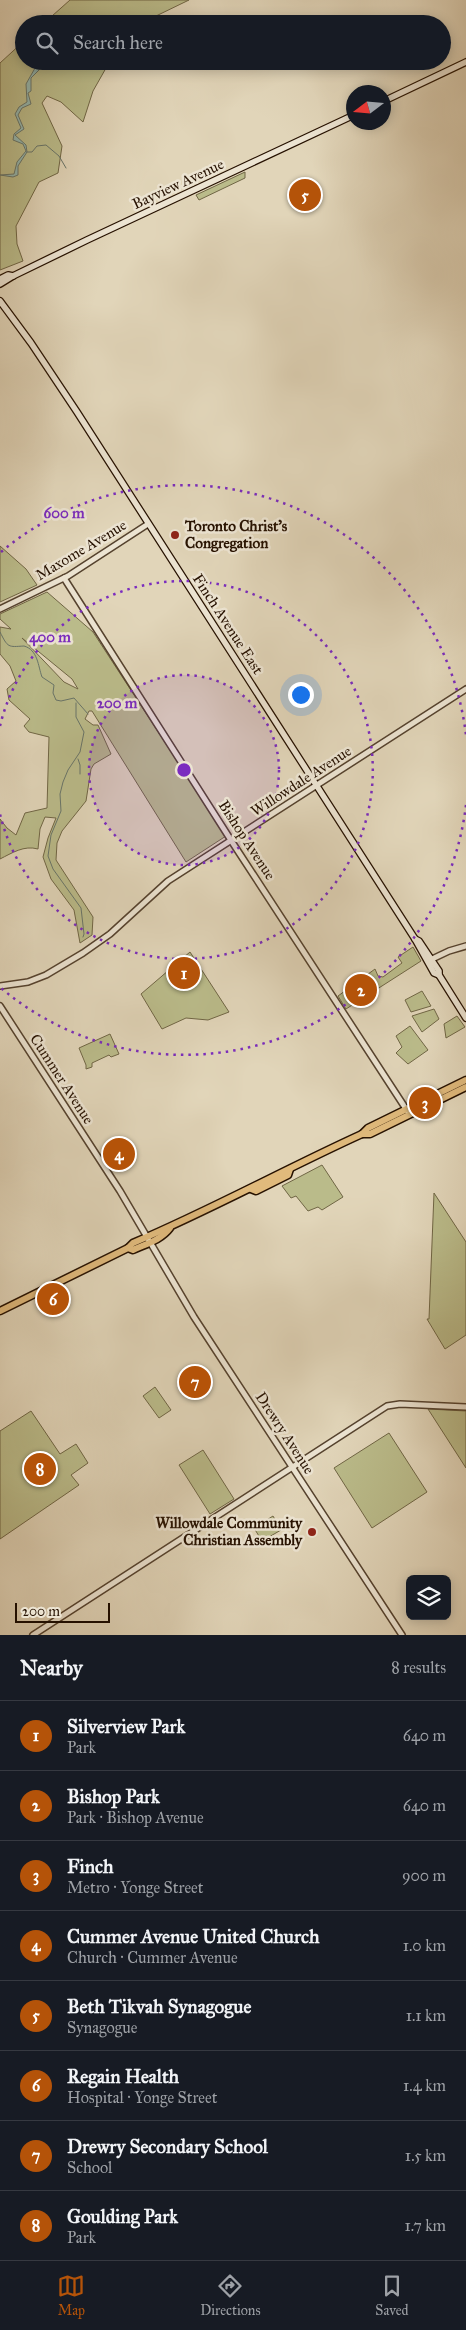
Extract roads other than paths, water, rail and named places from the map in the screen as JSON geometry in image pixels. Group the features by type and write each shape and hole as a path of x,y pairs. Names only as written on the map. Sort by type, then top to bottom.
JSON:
{"main road":[{"path":"451,69 466,62"},
{"path":"391,98 449,70"},
{"name":"Bayview Avenue","path":"0,284 13,276 346,119"},
{"name":"Bayview Avenue","path":"0,278 8,275 13,276"},
{"name":"Finch Avenue East","path":"0,301 31,343 283,730 316,786 415,939 419,941 429,961 439,971 439,975 466,1018"},
{"path":"0,1311 128,1248 133,1250 149,1239 166,1234 170,1228 251,1189 256,1191 288,1175 290,1170 362,1134 370,1134 466,1080"},
{"path":"408,1112 466,1087"}],"street":[{"name":"Maxome Avenue","path":"0,609 64,578 148,524"},
{"name":"Bishop Avenue","path":"64,578 408,1112"},
{"name":"Willowdale Avenue","path":"0,986 28,982 46,975 83,953 110,934 168,881 466,688"},
{"path":"429,961 449,950 466,946"},
{"name":"Cummer Avenue","path":"0,1006 149,1239"},
{"name":"Drewry Avenue","path":"149,1239 194,1317 402,1635"},
{"path":"33,1635 388,1406 400,1404 466,1407"}],"water":[{"path":"34,70 39,70 31,78 31,91 28,93 31,104 22,108 18,115 24,129 15,135 26,145 27,152 18,166 18,175 13,177 0,175 14,174 17,162 26,151 23,144 13,140 14,134 21,128 15,114 19,107 27,102 26,84"}],"waterway":[{"path":"27,152 32,152 37,146 46,145 59,156 66,168"},
{"path":"0,632 7,644 24,646 32,651 37,659 42,677 54,685 53,693 56,700 61,701 74,698 88,714"},
{"path":"76,703 76,717 84,732 80,752 68,770 63,782 60,794 61,811 51,835 48,856 53,869 81,908 83,937"},
{"path":"78,759 80,774"}],"place":[{"name":"Beth Tikvah Synagogue","path":"305,195"},
{"name":"Toronto Christ's Congregation","path":"175,535"},
{"name":"Silverview Park","path":"184,973"},
{"name":"Bishop Park","path":"361,990"},
{"name":"Finch","path":"425,1103"},
{"name":"Cummer Avenue United Church","path":"119,1154"},
{"name":"Regain Health","path":"53,1299"},
{"name":"Drewry Secondary School","path":"195,1382"},
{"name":"Goulding Park","path":"40,1469"},
{"name":"Willowdale Community Christian Assembly","path":"312,1532"}]}
